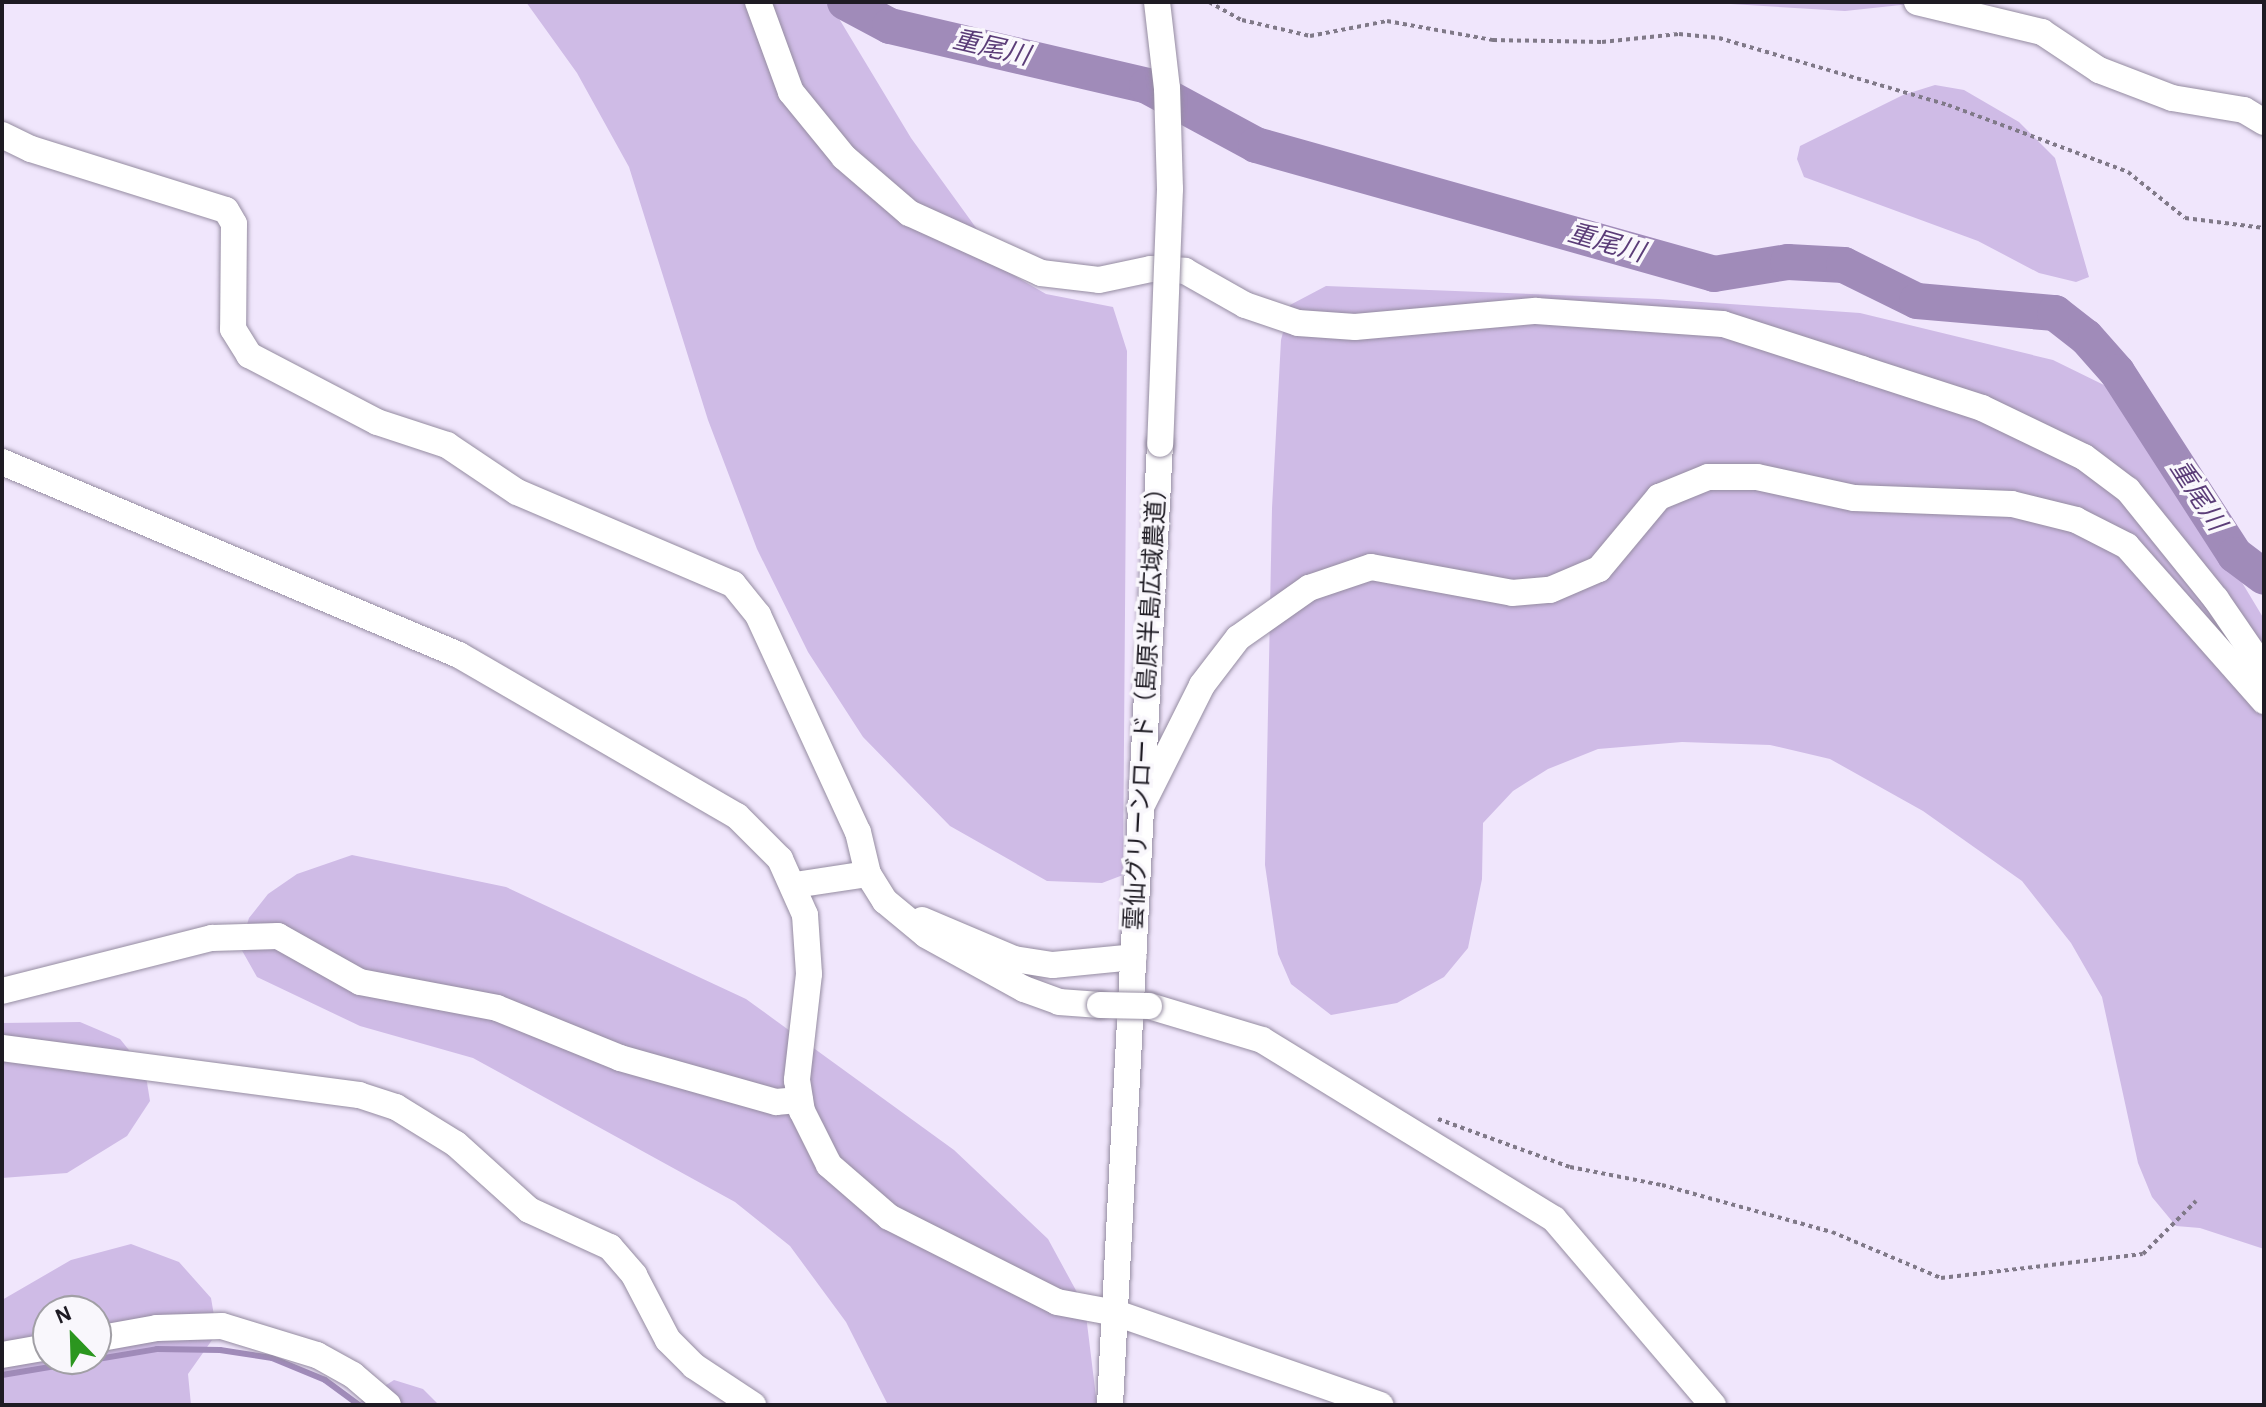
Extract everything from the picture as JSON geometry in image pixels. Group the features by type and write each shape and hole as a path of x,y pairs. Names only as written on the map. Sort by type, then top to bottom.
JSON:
{"street":[{"path":"758,2 791,92 844,157 909,213 1041,273 1099,280 1151,269 1185,271 1245,305 1298,323 1327,325 1536,311 1723,324 1877,373 1982,408 2084,457 2128,490 2190,564 2264,669"},
{"name":"雲仙グリーンロード（島原半島広域農道）","path":"1110,1405 1160,444 1170,189 1167,88 1157,2"},
{"path":"1917,2 2042,32 2099,70 2172,98 2244,110 2264,122"},
{"path":"2,135 31,149 226,210 234,224 233,329 249,355 377,422 447,445 517,492 733,584 758,615 858,832 868,874 885,901 906,919 1024,989 1059,1002 1149,1006 1262,1040 1554,1219 1713,1405"},
{"path":"2,462 459,655 737,816 780,859 795,885 810,945 798,1049 800,1100 829,1165 889,1217 1057,1302 1116,1313 1380,1405"},
{"path":"1140,809 1202,685 1238,638 1309,588 1371,567 1512,593 1550,590 1599,569 1659,497 1708,477 1757,477 1854,498 2012,504 2076,520 2127,546 2264,701"},
{"path":"795,885 868,874"},
{"path":"906,919 940,924 1014,959 1053,965 1134,957"},
{"path":"2,991 212,938 278,936 360,982 497,1008 620,1058 776,1102 800,1100"},
{"path":"2,1048 359,1095 396,1107 456,1144 529,1210 610,1247 634,1275 668,1340 694,1366 753,1405"},
{"path":"112,1336 157,1328 222,1326 317,1355 388,1405"},
{"path":"2,1355 32,1350"}],"path":[{"path":"1209,2 1242,20 1310,36 1387,21 1493,40 1719,38 1948,105 2128,172 2185,218 2264,228"},
{"path":"1427,1115 1570,1167 1662,1185 1832,1232 1941,1278 2143,1254 2196,1201"}],"shaded area":[{"path":"526,2 829,2 911,138 1008,272 1046,294 1113,307 1127,351 1123,875 1102,883 1047,881 950,826 863,737 808,652 757,549 708,420 629,167 577,73"},
{"path":"1698,2 1929,2 1845,11"},
{"path":"1935,85 1964,90 2019,122 2055,158 2089,277 2076,282 2039,273 1978,241 1804,177 1797,159 1800,146 1903,95"},
{"path":"1326,286 1658,299 1860,313 2053,360 2106,386 2158,443 2264,619 2264,1249 2200,1228 2176,1226 2152,1197 2138,1163 2102,997 2071,943 2022,881 1923,811 1830,759 1770,745 1682,742 1598,749 1548,769 1513,791 1483,823 1482,879 1468,948 1444,977 1397,1003 1331,1015 1291,984 1278,954 1265,865 1272,508 1281,340 1290,305"},
{"path":"352,855 506,887 746,999 954,1150 1048,1239 1085,1307 1097,1405 888,1405 846,1322 790,1246 735,1202 473,1058 360,1026 257,977 240,947 249,918 268,894 297,874"},
{"path":"80,1022 120,1039 145,1070 150,1101 127,1136 67,1173 2,1178 2,1023"},
{"path":"131,1244 179,1262 211,1298 217,1333 188,1374 191,1405 2,1405 2,1300 71,1260"},
{"path":"394,1380 423,1389 439,1405 355,1405"}],"waterway":[{"name":"重尾川","path":"845,2 890,26 1147,86 1256,145 1714,274 1788,262 1844,265 1917,301 2055,313 2086,337 2117,372 2235,555 2264,577"},
{"path":"2,1375 157,1349 220,1350 272,1358 325,1380 359,1405"}]}
